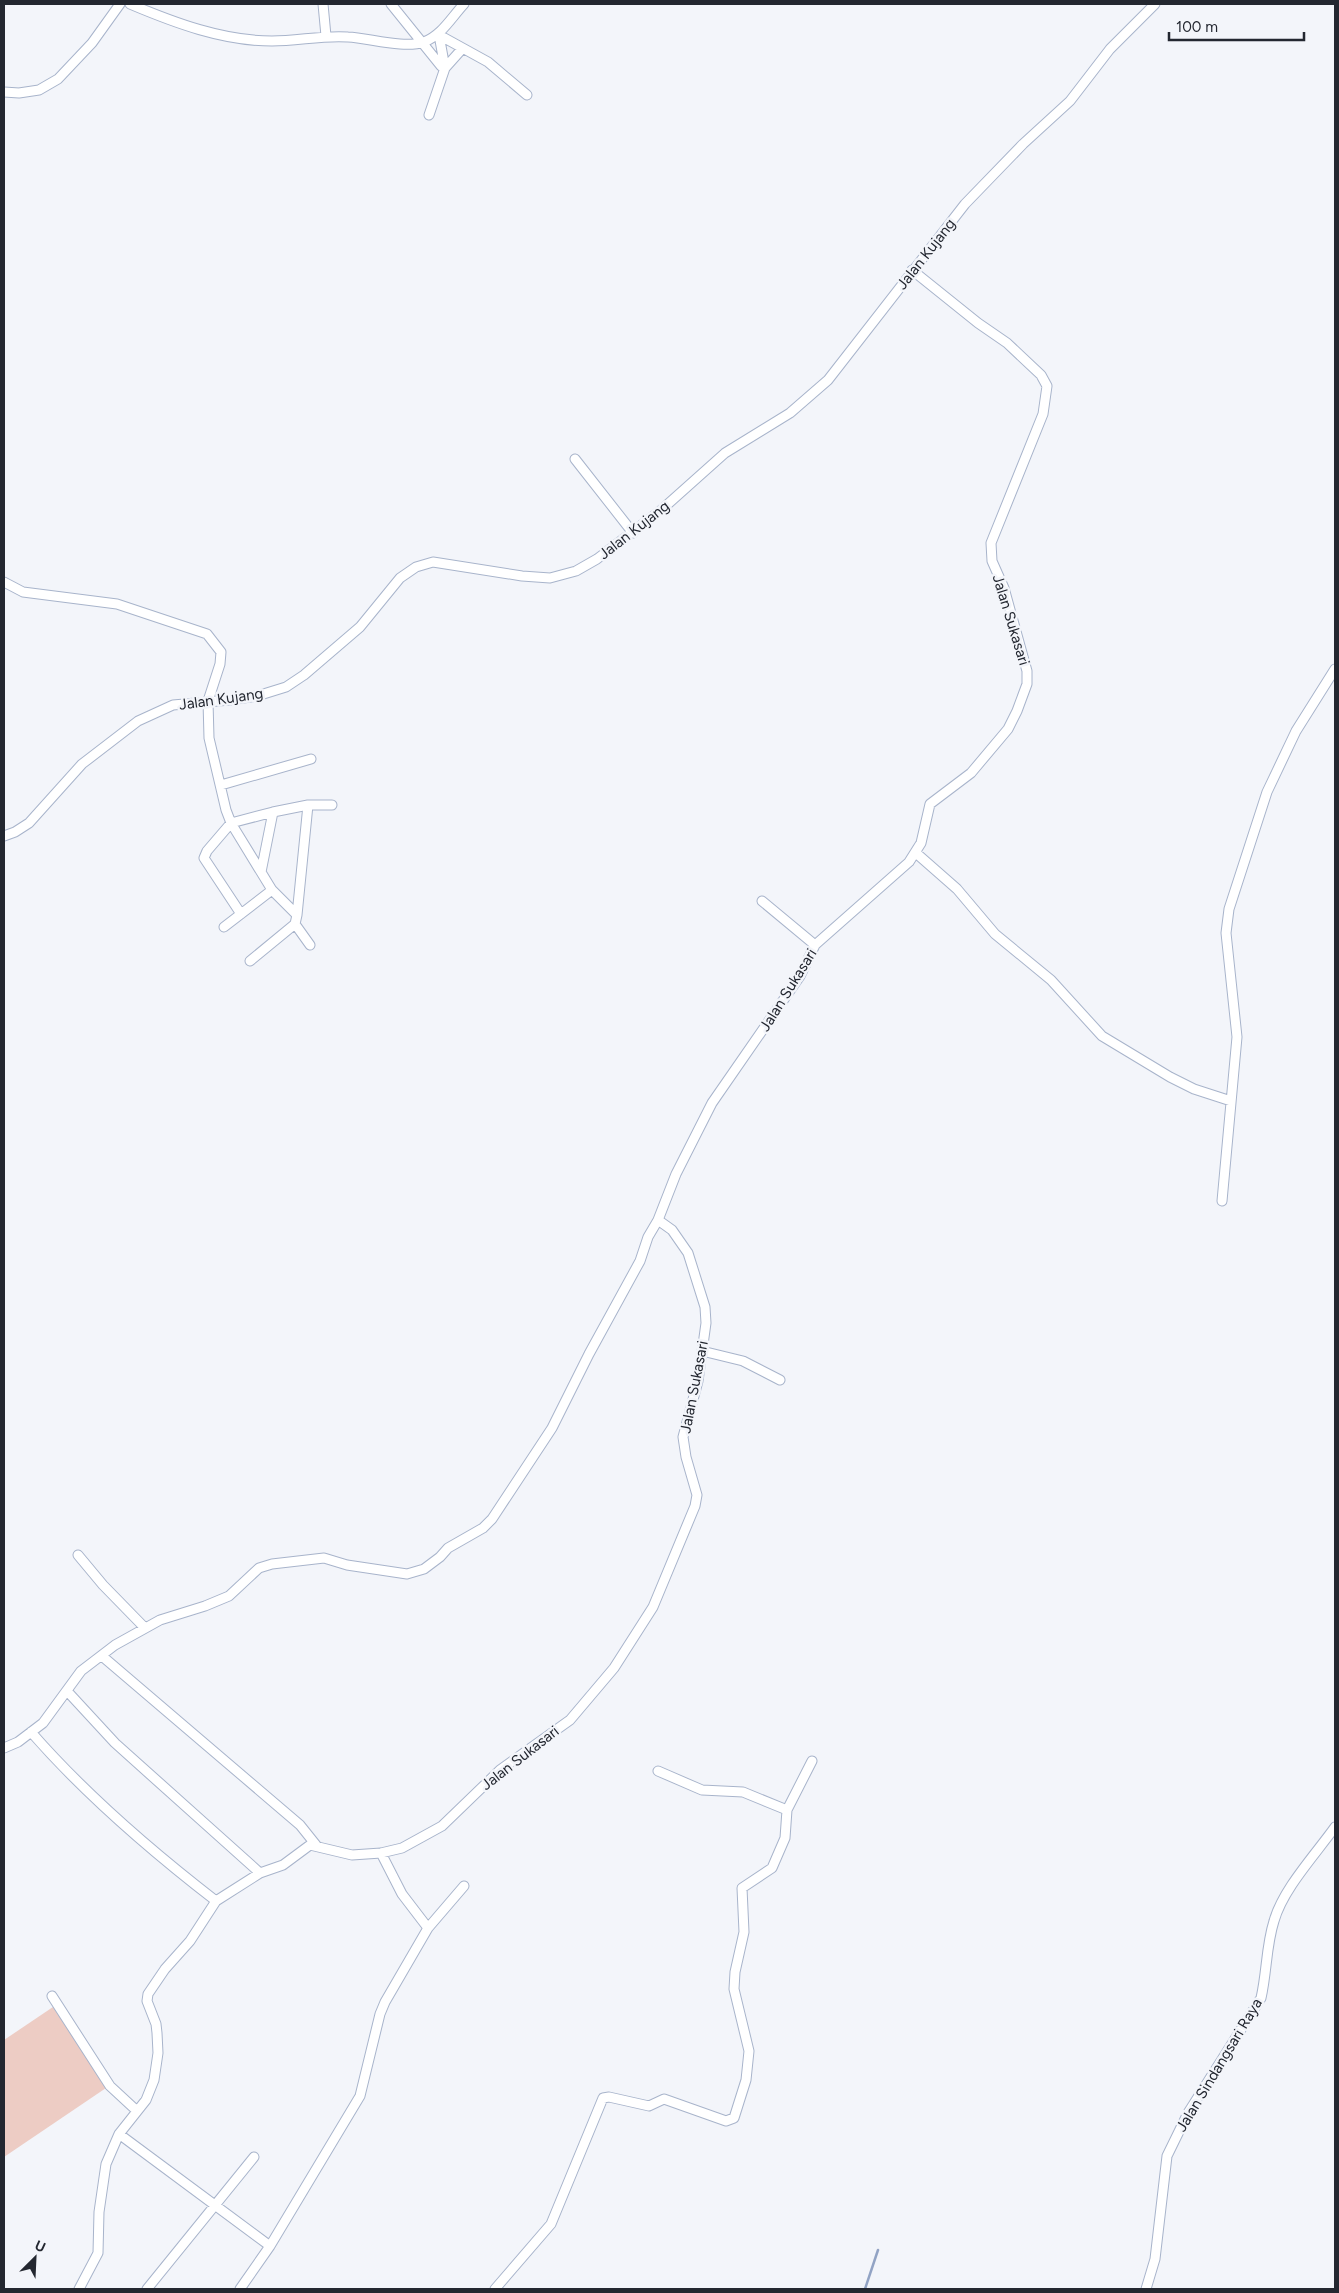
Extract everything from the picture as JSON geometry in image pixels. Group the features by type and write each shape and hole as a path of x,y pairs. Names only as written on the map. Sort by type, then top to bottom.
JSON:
{"street":[{"path":"4,92 19,93 39,90 58,79 92,43 120,4"},
{"path":"130,4 195,29 232,37 274,41 326,36 403,44 422,43 439,35 464,4"},
{"path":"323,4 326,36"},
{"path":"391,4 438,63 446,68"},
{"name":"Jalan Kujang","path":"4,836 16,832 29,822 82,764 138,721 172,705 257,696 286,687 304,675 360,627 400,578 416,567 433,562 522,576 550,578 576,572 633,533 725,453 771,427 828,380 912,270 991,176 1070,101 1110,49 1155,4"},
{"path":"439,35 492,65 527,95"},
{"path":"439,35 446,68"},
{"path":"429,115 446,68 462,49"},
{"name":"Jalan Sukasari","path":"316,1845 352,1854 381,1853 402,1848 442,1826 500,1770 570,1720 614,1668 634,1639 653,1607 695,1506 697,1494 686,1457 683,1437 698,1381 706,1323 705,1306 696,1273 681,1241 672,1230 658,1220 676,1174 712,1103 800,976 815,945 895,876 916,853 924,836 925,821 930,804 960,783 1008,729 1017,711 1027,684 1024,657 1004,588 992,561 991,543 1043,414 1047,386 1042,375 1008,343 978,323 912,270"},
{"path":"575,459 633,533"},
{"path":"4,582 23,592 117,604 207,634 221,652 220,664 208,701 209,738 231,823 272,890 296,919 310,945"},
{"path":"1222,1201 1237,1037 1226,933 1229,909 1267,792 1296,731 1335,669"},
{"path":"221,785 311,759"},
{"path":"241,914 204,858 207,850 231,823 308,805 332,804"},
{"path":"250,961 296,919 308,805"},
{"path":"261,872 273,812"},
{"path":"916,853 957,889 1000,938 1051,980 1102,1036 1170,1077 1194,1089 1231,1101"},
{"path":"224,927 272,890"},
{"path":"762,901 815,945"},
{"path":"4,1748 31,1732 51,1714 81,1671 115,1645 144,1627 229,1596 260,1568 272,1564 324,1558 348,1565 407,1574 424,1568 440,1558 448,1548 482,1528 492,1519 552,1428 589,1354 640,1261 648,1236 658,1220"},
{"path":"702,1351 743,1361 780,1380"},
{"path":"78,1555 103,1585 144,1627"},
{"path":"79,2289 98,2253 99,2212 106,2164 119,2134 146,2100 154,2080 158,2053 156,2024 149,2010 148,1994 165,1969 190,1941 216,1902 260,1873 278,1868 304,1848 316,1845 300,1825 102,1656"},
{"path":"67,1691 115,1743 260,1873"},
{"path":"31,1732 61,1766 156,1854 216,1902"},
{"path":"495,2289 551,2224 603,2098 609,2096 647,2106 664,2099 721,2120 730,2121 734,2118 746,2080 749,2051 734,1988 735,1972 744,1932 745,1917 741,1893 745,1884 772,1868 785,1838 787,1810 812,1761"},
{"path":"658,1771 702,1790 743,1792 787,1810"},
{"name":"Jalan Sindangsari Raya","path":"1146,2289 1155,2259 1167,2156 1188,2113 1261,1998 1273,1923 1278,1907 1335,1827"},
{"path":"381,1853 402,1894 428,1928"},
{"path":"240,2289 270,2246 360,2096 380,2014 428,1928 464,1886"},
{"path":"52,1996 110,2086 137,2110"},
{"path":"119,2134 270,2246"},
{"path":"147,2289 216,2206 234,2179 254,2157"}],"shaded area":[{"path":"53,2007 106,2088 4,2157 4,2040"}],"waterway":[{"path":"865,2289 878,2250"}]}
